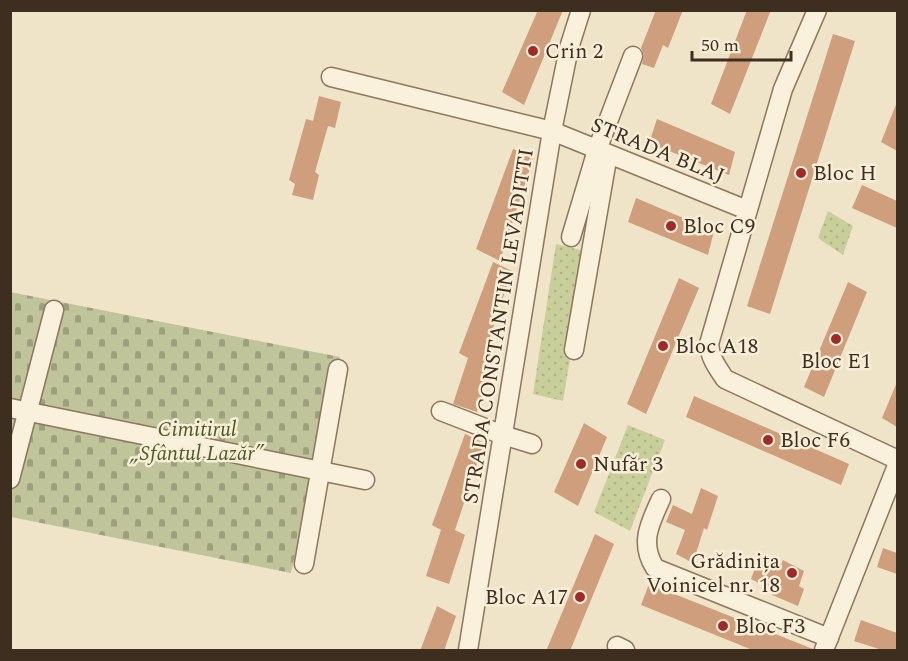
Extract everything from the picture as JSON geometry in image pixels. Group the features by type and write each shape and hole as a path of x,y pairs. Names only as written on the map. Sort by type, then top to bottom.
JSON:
{"street":[{"name":"STRADA CONSTANTIN LEVADITTI","path":"468,651 552,131 569,48 581,10"},
{"name":"STRADA BLAJ","path":"817,10 783,89 709,344 710,353 725,378 897,461"},
{"path":"571,237 633,56"},
{"name":"STRADA BLAJ","path":"331,77 552,131 747,210"},
{"path":"574,350 602,152"},
{"path":"10,478 19,409 54,310"},
{"path":"304,564 338,369"},
{"path":"19,409 365,480"},
{"path":"441,411 532,444"},
{"path":"661,499 648,527 648,557 655,568 827,644 897,461"}],"green space":[{"path":"828,211 853,226 843,255 818,238"},
{"path":"556,244 588,252 563,401 533,394"},
{"name":"Cimitirul „Sfântul Lazăr”","path":"10,292 340,357 291,573 11,517"},
{"path":"628,425 665,440 630,531 594,512"}],"building":[{"name":"Crin 2","path":"538,10 563,10 524,105 502,92"},
{"path":"656,10 683,10 668,48 663,45 654,68 642,64 644,55 641,48"},
{"path":"747,10 771,10 730,114 711,104"},
{"name":"Bloc H","path":"833,34 855,41 770,314 747,306"},
{"path":"319,96 341,102 335,128 328,126 315,172 319,175 313,200 292,195 295,184 289,180 306,119 313,121"},
{"path":"897,102 897,151 881,142"},
{"path":"657,119 735,152 729,175 649,143"},
{"path":"513,149 534,156 500,261 476,249"},
{"path":"862,185 897,201 897,228 852,208"},
{"name":"Bloc C9","path":"636,198 714,231 708,255 628,222"},
{"path":"493,262 512,271 483,358 492,362 477,412 453,404 468,358 459,353"},
{"name":"Bloc A18","path":"679,278 699,288 646,414 627,404"},
{"name":"Bloc E1","path":"848,282 867,292 824,397 804,387"},
{"path":"897,382 897,427 882,418"},
{"name":"Bloc F6","path":"694,396 849,464 841,485 686,417"},
{"name":"Nufăr 3","path":"584,423 607,437 578,506 554,492"},
{"path":"465,434 484,443 455,530 465,535 449,584 426,576 441,530 432,525"},
{"path":"701,488 718,496 707,530 704,528 693,563 676,554 685,530 666,522 673,505 692,514"},
{"name":"Bloc A17","path":"595,534 614,544 570,651 546,651"},
{"path":"883,548 897,553 897,574 877,567"},
{"path":"783,560 804,571 799,586 804,589 798,606 772,595 773,590 751,579 758,561 779,570"},
{"name":"Bloc F3","path":"649,584 813,649 813,651 755,651 641,605"},
{"path":"437,606 456,616 444,651 420,651"},
{"path":"861,620 897,633 897,651 885,651 854,641"}],"place":[{"name":"Crin 2","path":"533,51"},
{"name":"Bloc H","path":"801,173"},
{"name":"Bloc C9","path":"671,226"},
{"name":"Bloc E1","path":"836,339"},
{"name":"Bloc A18","path":"663,346"},
{"name":"Bloc F6","path":"768,440"},
{"name":"Nufăr 3","path":"581,464"},
{"name":"Grădinița Voinicel nr. 18","path":"792,573"},
{"name":"Bloc A17","path":"580,597"},
{"name":"Bloc F3","path":"723,626"}]}
